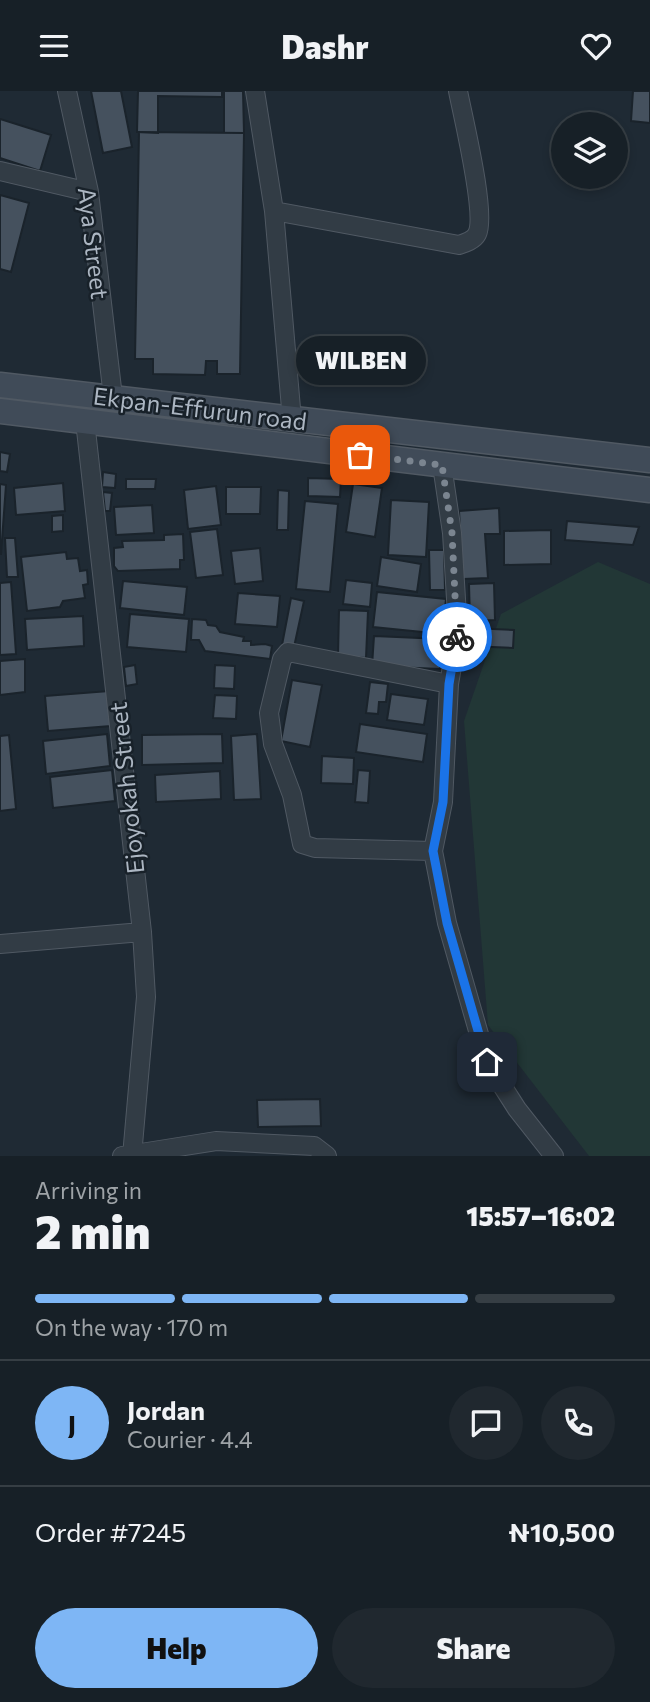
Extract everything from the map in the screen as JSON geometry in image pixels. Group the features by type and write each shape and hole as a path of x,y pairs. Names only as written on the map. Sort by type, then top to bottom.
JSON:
{"main road":[{"name":"Ekpan-Effurun road","path":"0,384 650,460"},
{"path":"0,411 650,490"}],"street":[{"name":"Aya Street","path":"67,91 89,192 113,397"},
{"path":"255,91 274,211 292,420"},
{"path":"274,211 459,245 470,241 477,234 480,213 458,91"},
{"path":"0,170 89,192"},
{"name":"Ejoyokah Street","path":"85,421 142,932 146,997 128,1155"},
{"path":"442,465 452,533 458,632 449,684 443,802 433,851 447,923 487,1062 517,1109 554,1156"},
{"path":"433,851 315,848 302,845 292,795 273,744 269,713 282,659 288,652 449,684"},
{"path":"0,944 142,932"},
{"path":"128,1155 216,1142 314,1146 327,1156"}],"green space":[{"path":"598,562 650,584 650,1156 589,1156 488,1025 464,721 501,614"}],"building":[{"path":"91,91 121,91 132,147 103,153"},
{"path":"138,91 222,91 222,97 158,96 158,133 137,132"},
{"path":"224,91 243,91 244,133 224,133"},
{"path":"633,91 650,91 650,123 631,121"},
{"path":"0,119 51,135 40,171 0,158"},
{"path":"139,132 244,133 240,374 217,374 217,361 206,361 205,375 153,374 153,359 135,359"},
{"path":"0,195 29,203 11,272 0,269"},
{"path":"0,452 10,454 7,472 0,471"},
{"path":"103,472 116,474 115,488 102,487"},
{"path":"308,478 341,479 340,497 308,496"},
{"path":"126,479 156,479 155,489 126,489"},
{"path":"63,483 65,511 16,515 14,488"},
{"path":"0,484 6,485 1,554 0,554"},
{"path":"353,484 382,488 375,537 346,532"},
{"path":"216,486 221,525 188,529 184,490"},
{"path":"226,487 261,487 260,514 226,514"},
{"path":"278,490 289,491 288,530 277,530"},
{"path":"103,492 112,493 110,511 105,511"},
{"path":"391,500 429,502 426,557 388,555"},
{"path":"305,501 338,504 330,592 296,589"},
{"path":"152,505 154,533 116,535 114,507"},
{"path":"499,508 500,534 485,534 488,578 463,579 459,511"},
{"path":"63,515 63,531 52,532 52,516"},
{"path":"567,521 639,527 633,545 565,540"},
{"path":"217,529 223,575 196,578 190,532"},
{"path":"551,530 551,564 504,565 504,531"},
{"path":"183,534 184,560 180,560 180,569 118,571 114,566 114,548 123,547 122,541 164,540 164,535"},
{"path":"5,538 15,538 18,577 7,577"},
{"path":"260,548 263,581 235,584 231,551"},
{"path":"429,550 444,550 445,590 430,590"},
{"path":"66,552 67,559 78,558 80,571 87,570 88,584 83,585 85,598 63,601 60,607 27,611 21,557"},
{"path":"381,557 421,564 417,592 377,586"},
{"path":"346,580 372,583 370,607 343,604"},
{"path":"123,581 187,587 184,615 120,608"},
{"path":"11,582 16,654 0,655 0,583"},
{"path":"494,583 495,620 470,621 469,584"},
{"path":"377,592 446,599 442,634 373,627"},
{"path":"238,593 280,596 277,627 235,624"},
{"path":"291,598 304,601 294,647 282,645"},
{"path":"339,610 368,611 366,658 338,656"},
{"path":"130,614 189,619 186,652 127,647"},
{"path":"83,616 84,646 27,650 25,619"},
{"path":"192,619 206,620 208,625 216,626 220,632 244,637 243,641 251,641 251,645 272,646 270,659 205,651 199,640 191,640"},
{"path":"469,628 514,630 513,648 468,646"},
{"path":"374,636 442,639 440,669 372,666"},
{"path":"25,659 25,692 0,695 0,661"},
{"path":"135,665 137,684 126,686 124,667"},
{"path":"215,665 235,666 234,689 214,688"},
{"path":"292,680 322,685 310,747 281,741"},
{"path":"370,682 388,684 386,702 379,702 378,714 366,713"},
{"path":"109,691 111,726 48,731 45,696"},
{"path":"391,694 428,699 424,725 387,720"},
{"path":"215,695 237,696 236,719 213,718"},
{"path":"360,724 427,734 423,762 356,752"},
{"path":"107,734 110,766 46,774 43,741"},
{"path":"222,734 223,763 142,765 142,735"},
{"path":"257,734 261,799 234,800 231,736"},
{"path":"9,735 16,809 0,811 0,736"},
{"path":"322,756 354,758 353,784 321,783"},
{"path":"112,770 115,801 53,808 50,777"},
{"path":"358,770 370,771 368,803 355,802"},
{"path":"220,771 221,799 156,802 155,775"},
{"path":"320,1099 321,1126 258,1127 257,1100"}],"way so far":[{"path":"360,455 442,465 452,533 457,637"}],"place":[{"name":"WILBEN","path":"360,455"}],"route":[{"path":"457,637 449,684 443,802 433,851 447,923 487,1062"}]}
